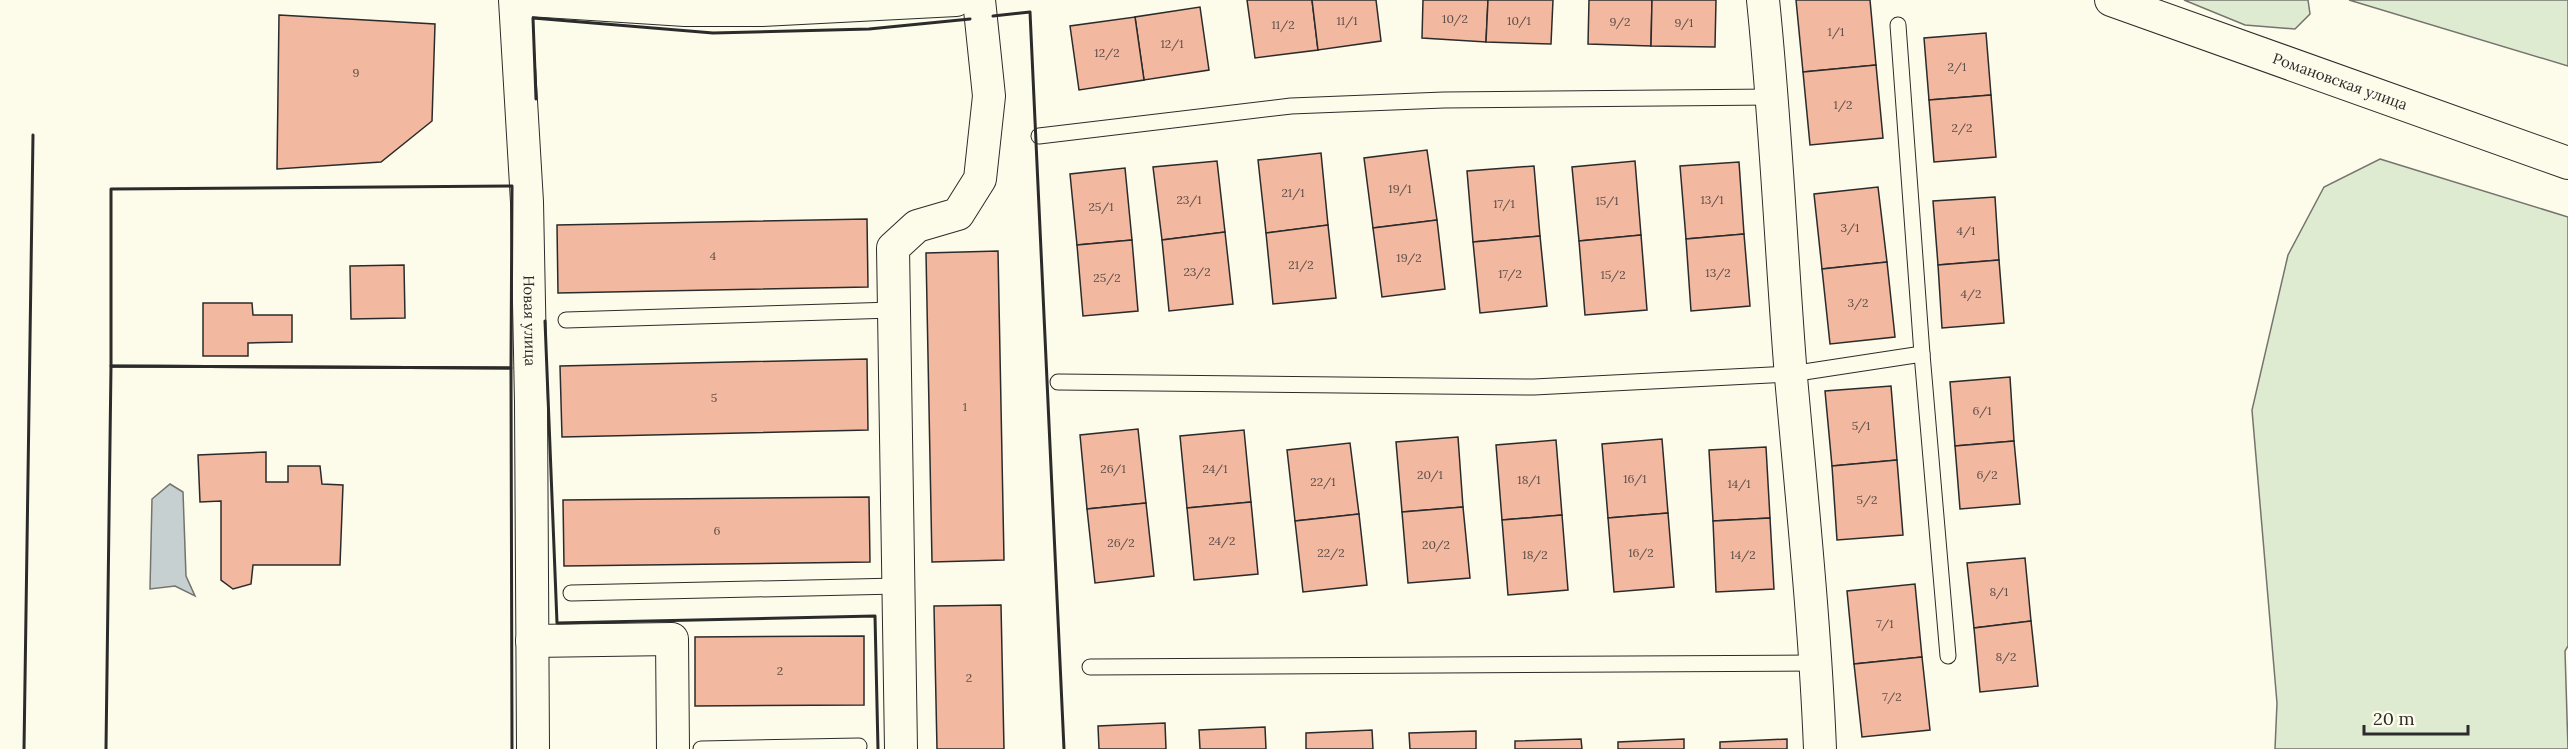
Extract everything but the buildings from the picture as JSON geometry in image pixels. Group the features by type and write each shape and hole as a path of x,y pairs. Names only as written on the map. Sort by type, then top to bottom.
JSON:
{"street":[{"name":"Новая улица","path":"515,0 527,202 533,749"},
{"path":"543,1 685,10 762,10 956,0"},
{"path":"901,749 892,248 917,226 958,214 980,179 989,96 979,0"},
{"path":"1763,0 1773,97 1791,374 1817,663 1820,749"},
{"name":"Романовская улица","path":"2111,0 2568,163"},
{"path":"532,641 672,639 673,749"}],"lane":[{"path":"1898,26 1922,354 1948,656"},
{"path":"1040,136 1291,106 1444,100 1773,97"},
{"path":"567,320 893,310"},
{"path":"1058,382 1534,387 1791,374 1922,354"},
{"path":"571,593 898,586"},
{"path":"1090,667 1817,663"},
{"path":"701,749 860,746"}],"green space":[{"path":"2184,0 2308,0 2310,14 2295,29 2245,25"},
{"path":"2349,0 2568,0 2568,66"},
{"path":"2380,159 2568,217 2568,646 2565,651 2568,749 2275,749 2277,703 2252,410 2288,255 2324,187"}],"shaded area":[{"path":"170,484 183,492 186,576 195,596 175,586 150,589 152,499"}],"wall":[{"path":"993,16 1030,12 1064,749"},
{"path":"536,99 533,18 713,33 869,29 970,19"},
{"path":"24,749 33,135"},
{"path":"512,186 511,368 111,366 111,189 512,186"},
{"path":"545,321 557,623 875,616 878,749"},
{"path":"106,749 111,366 511,368 512,749"}]}
